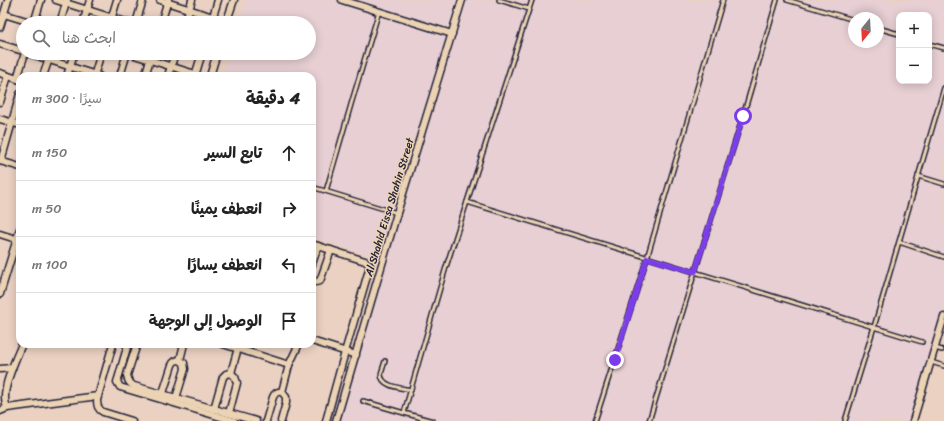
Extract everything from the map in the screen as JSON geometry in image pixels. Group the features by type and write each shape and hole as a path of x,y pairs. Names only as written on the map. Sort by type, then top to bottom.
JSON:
{"street":[{"path":"0,27 8,0"},
{"path":"35,16 41,0"},
{"path":"56,0 66,2 101,16"},
{"path":"85,16 90,0"},
{"path":"112,16 117,0"},
{"path":"138,16 143,0"},
{"path":"160,0 168,1 204,16"},
{"path":"187,16 192,0"},
{"path":"213,16 218,0"},
{"path":"228,16 234,0"},
{"path":"342,0 452,34"},
{"name":"Al Shahid Eissa Shahin Street","path":"336,421 462,0"},
{"path":"163,16 168,1"},
{"path":"62,16 66,2"},
{"path":"4,14 16,18"},
{"path":"0,44 16,49"},
{"path":"20,72 22,60"},
{"path":"45,72 48,60 87,72"},
{"path":"68,72 72,60"},
{"path":"97,72 99,60"},
{"path":"121,72 125,60"},
{"path":"146,72 150,60 186,72"},
{"path":"169,72 174,60"},
{"path":"196,72 200,60"},
{"path":"211,72 215,60"},
{"path":"0,74 16,78"},
{"path":"0,102 8,76"},
{"path":"16,108 0,161 16,166"},
{"path":"0,119 16,124"},
{"path":"0,234 16,238"},
{"path":"0,294 16,245"},
{"path":"316,245 365,261 370,266 326,421"},
{"path":"316,282 320,281 331,250"},
{"path":"913,421 944,317"},
{"path":"316,342 356,355"},
{"path":"7,408 5,398 6,389 12,368 20,348"},
{"path":"112,348 98,396 97,405 99,410 132,421"},
{"path":"127,348 117,382 120,387 234,421"},
{"path":"136,348 127,375 128,382 134,386 163,393 253,421"},
{"path":"180,360 183,348"},
{"path":"228,413 237,383 235,377 231,373 234,348"},
{"path":"239,348 289,365"},
{"path":"249,352 250,348"},
{"path":"282,392 289,365 297,348"},
{"path":"163,393 172,365 175,361 180,360"},
{"path":"176,398 185,369 184,364 180,360"},
{"path":"0,369 12,368"},
{"path":"214,409 223,377 226,374 231,373"},
{"path":"266,421 274,394 277,392 282,392"},
{"path":"281,421 286,399 285,394 282,392"},
{"path":"0,411 7,408 98,396"},
{"path":"106,413 106,421"}],"lane":[{"path":"499,0 529,9"},
{"path":"404,412 446,267 532,0"},
{"path":"596,421 647,258 723,0"},
{"path":"649,421 777,0"},
{"path":"788,0 848,18"},
{"path":"326,191 379,11"},
{"path":"884,30 896,33"},
{"path":"932,45 944,48"},
{"path":"845,421 944,88"},
{"path":"918,176 944,184"},
{"path":"316,188 397,213"},
{"path":"467,202 922,342"},
{"path":"899,242 944,257"},
{"path":"935,348 942,350"},
{"path":"385,361 381,375 384,382 389,385 411,390"},
{"path":"930,362 944,366"},
{"path":"363,401 433,421"}],"shaded area":[{"path":"246,0 944,0 944,309 910,421 330,421 380,258 316,238 316,72 224,72 228,60 316,60 316,16 241,16"}],"route":[{"path":"615,360 647,258 695,272 743,116"}]}
